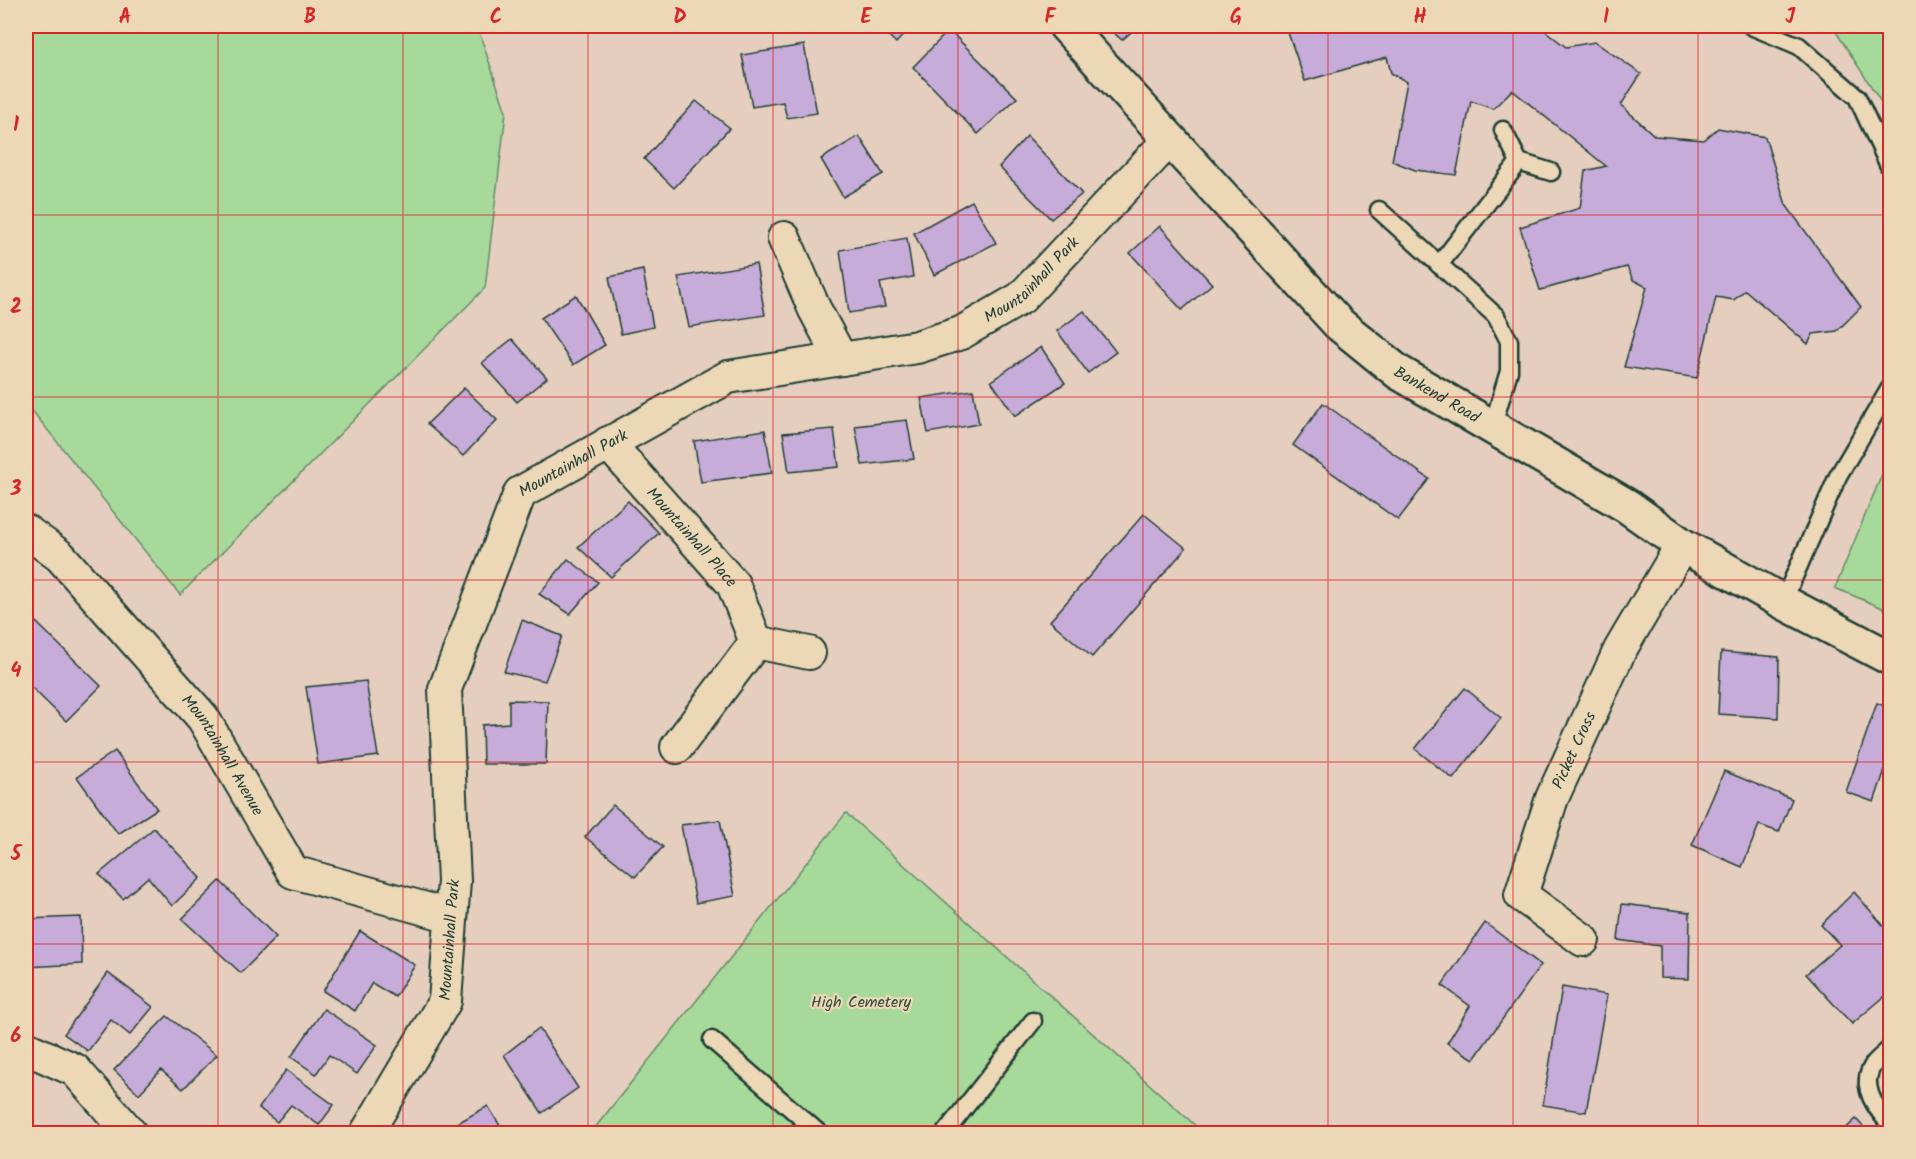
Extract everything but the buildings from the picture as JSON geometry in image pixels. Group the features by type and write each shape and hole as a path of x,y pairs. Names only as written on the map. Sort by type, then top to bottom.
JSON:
{"street":[{"name":"Bankend Road","path":"1066,26 1340,324 1398,372 1627,506 1682,544 1783,602 1890,658"},
{"name":"Mountainhall Park","path":"366,1134 445,1001 454,881 445,689 520,493 728,377 917,347 961,333 1021,298 1170,139"},
{"path":"784,238 814,308 841,359"},
{"name":"Mountainhall Place","path":"609,443 733,584 756,642"},
{"name":"Mountainhall Avenue","path":"26,531 60,555 203,718 293,872 451,916"},
{"name":"Picket Cross","path":"1583,940 1521,895 1552,798 1620,650 1682,544"},
{"path":"677,747 756,642 809,653"},
{"path":"26,1048 75,1070 131,1134"}],"lane":[{"path":"1751,26 1799,46 1857,98 1890,168"},
{"path":"1503,130 1519,162 1551,172"},
{"path":"1439,265 1519,162"},
{"path":"1379,210 1496,316 1509,341 1509,371 1492,428"},
{"path":"1783,602 1838,476 1890,388"},
{"path":"944,1134 1034,1021"},
{"path":"712,1040 820,1134"},
{"path":"1890,1048 1874,1064 1869,1074 1869,1084 1871,1099 1876,1109 1890,1124"}],"green space":[{"path":"26,26 477,26 506,112 485,288 180,595 26,403"},
{"path":"1830,26 1890,26 1890,116 1833,27"},
{"path":"1890,455 1890,611 1835,588"},
{"name":"High Cemetery","path":"846,813 1196,1126 1193,1134 590,1134"}]}
